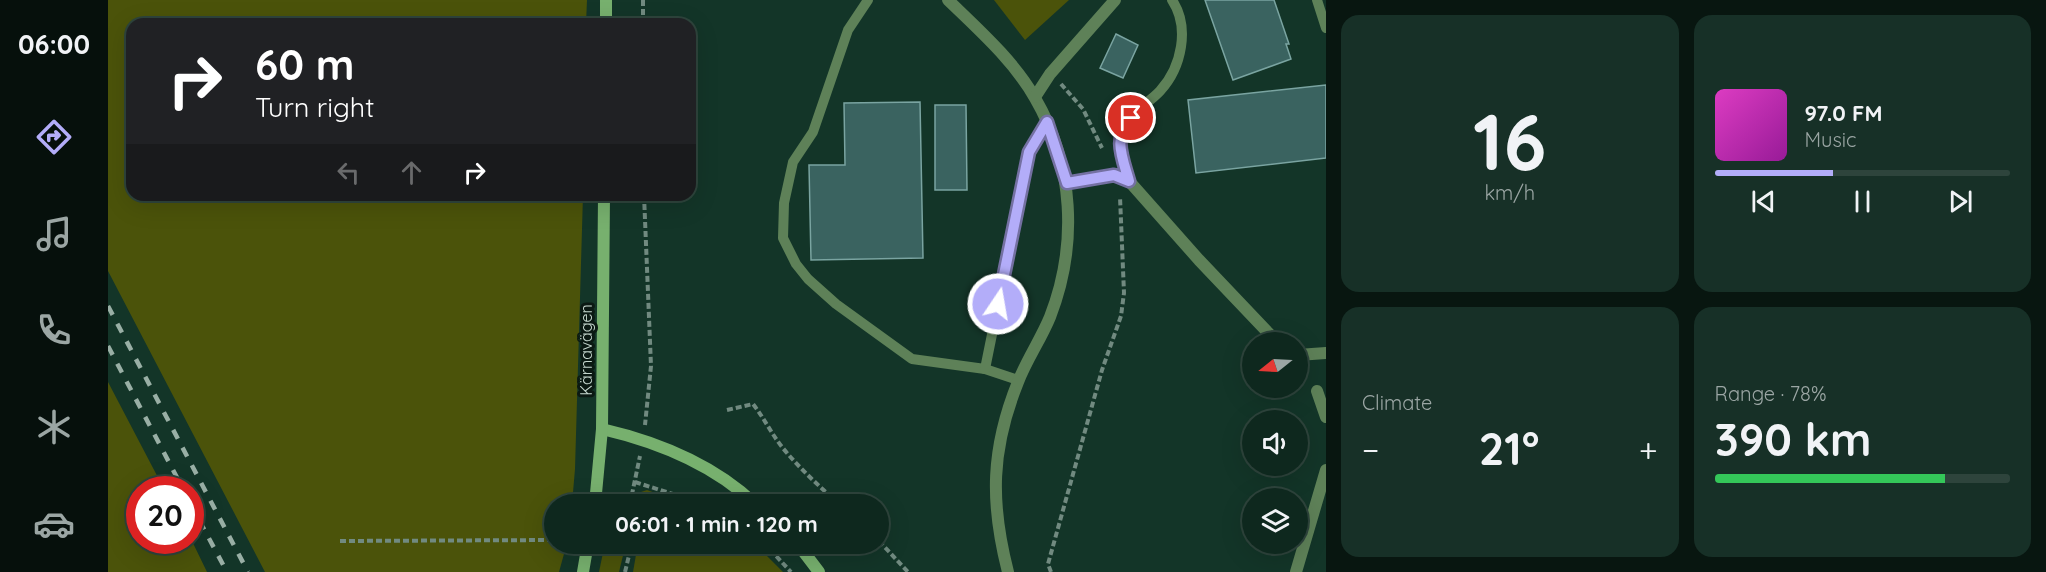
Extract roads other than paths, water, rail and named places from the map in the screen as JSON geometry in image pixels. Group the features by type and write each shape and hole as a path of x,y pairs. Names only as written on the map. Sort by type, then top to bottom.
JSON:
{"street":[{"path":"606,0 606,18"},
{"path":"948,0 987,38 1035,97 1047,122 1067,183 1070,233 1063,279 1050,318 1018,380 1003,425 995,464 1001,544 1008,572"},
{"path":"1035,97 1050,74 1115,0"},
{"path":"1067,183 1114,175 1129,181 1199,260 1267,332"},
{"name":"Kärnavägen","path":"596,494 602,429 603,201"},
{"path":"1308,354 1326,353"},
{"path":"1317,391 1326,417"},
{"path":"602,429 643,439 698,463 741,494"},
{"path":"1296,572 1326,470"},
{"path":"583,572 586,554"},
{"path":"805,554 819,572"}],"lane":[{"path":"868,0 848,30 813,132 793,162 784,203 783,238 796,264 808,279 836,304 912,359 985,369 1018,380"},
{"path":"1129,181 1119,147 1122,127 1162,90 1176,65 1183,36 1180,12 1172,0"},
{"path":"1317,0 1326,27"},
{"path":"985,369 1029,152 1047,122"}],"railway":[{"path":"108,306 248,572"},
{"path":"108,346 176,476"},
{"path":"204,529 227,572"}]}
